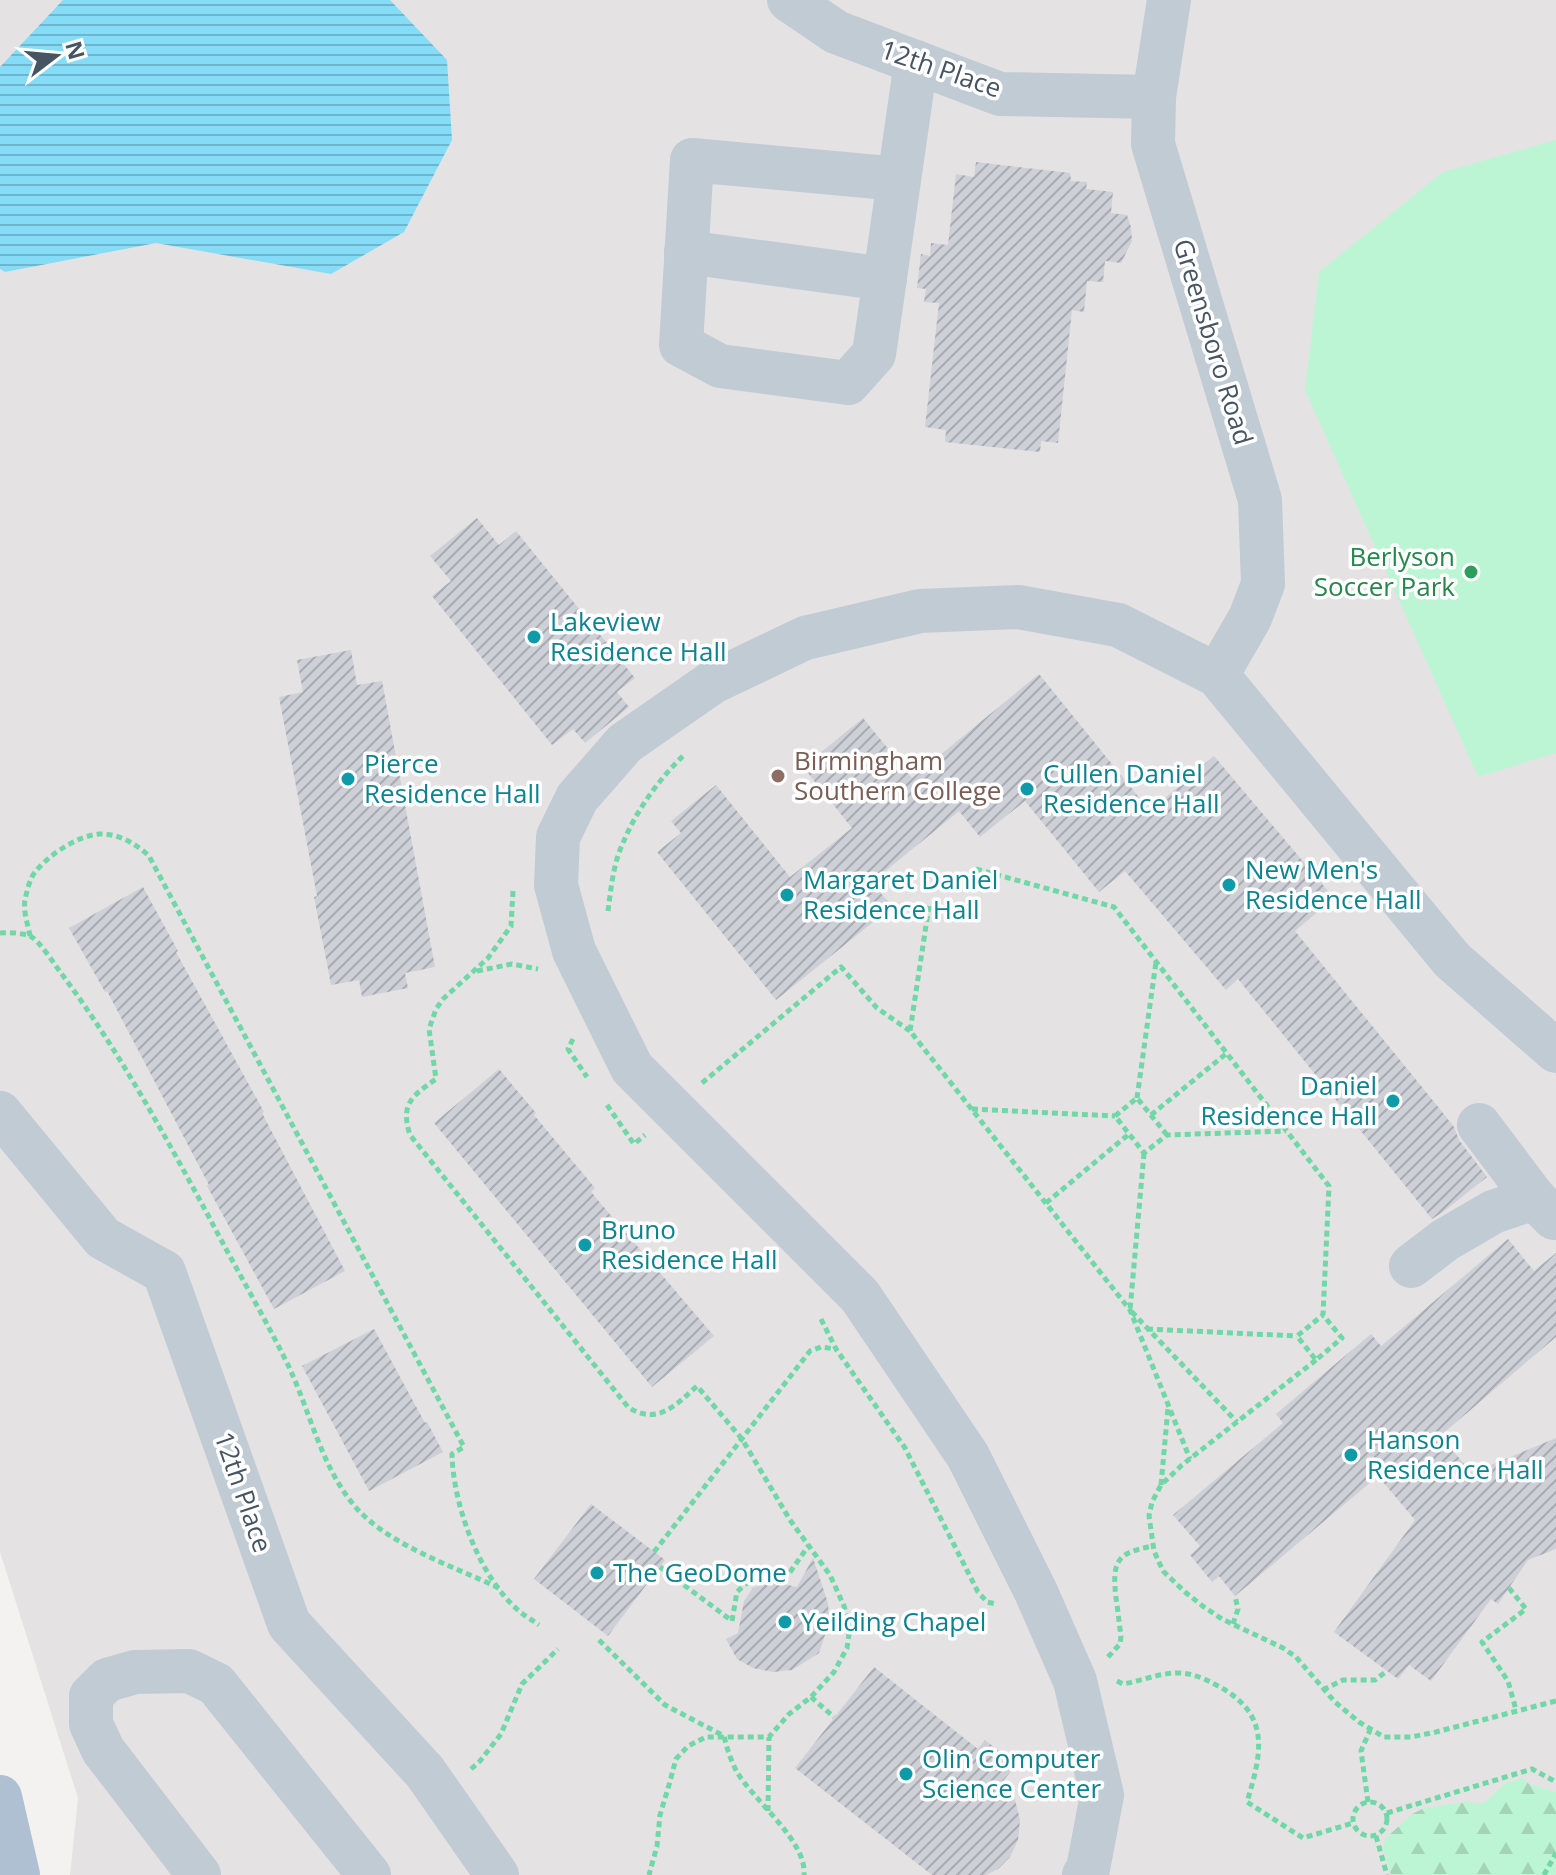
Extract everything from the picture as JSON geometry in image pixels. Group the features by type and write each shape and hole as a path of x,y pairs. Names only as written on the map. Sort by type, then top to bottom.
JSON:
{"main road":[{"path":"0,1797 18,1875"}],"street":[{"name":"12th Place","path":"789,0 836,32 1000,94 1154,97"},
{"name":"Greensboro Road","path":"1169,0 1154,97 1153,144 1260,500 1263,584 1250,618 1217,675"},
{"path":"899,179 692,160 681,345 720,366 848,383 874,354 916,62"},
{"path":"686,252 885,279"},
{"path":"1084,1875 1088,1869 1102,1795 1075,1681 1036,1592 968,1456 860,1296 632,1068 574,951 556,885 558,837 577,798 625,743 713,682 805,638 920,611 1018,607 1118,625 1217,675 1452,960 1556,1051"},
{"name":"12th Place","path":"0,1113 103,1238 164,1272 289,1624 425,1772 497,1875"},
{"path":"1479,1125 1545,1208"},
{"path":"1411,1266 1445,1240 1493,1212 1545,1208"},
{"path":"199,1875 103,1750 91,1724 91,1696 107,1680 135,1672 189,1671 216,1684 369,1875"}],"path":[{"path":"608,913 612,880 622,844 645,802 687,752"},
{"path":"30,936 24,903 33,873 58,852 79,839 101,834 137,845 149,856 464,1447 452,1454 452,1470 462,1519 485,1566 517,1609 539,1625"},
{"path":"976,869 1114,907 1329,1186 1323,1315 1342,1338 1161,1485 1149,1516 1153,1546 1163,1571 1204,1607 1296,1657 1335,1702 1370,1730 1384,1737 1411,1737 1556,1701"},
{"path":"513,889 511,926 488,958 436,1009 429,1029 436,1079 420,1090 408,1105 405,1118 410,1135 628,1407 649,1415 662,1413 697,1386 742,1439 790,1520 830,1575 850,1627 847,1648 834,1672 769,1737 768,1811"},
{"path":"910,1031 929,906"},
{"path":"0,933 30,936 37,942 112,1047 178,1160 289,1369 337,1482 355,1507 387,1533 444,1565 500,1589"},
{"path":"971,1109 1115,1116 1137,1098 1156,962"},
{"path":"475,971 512,964 537,968 548,975"},
{"path":"695,1089 841,967 877,1008 910,1031 1130,1310 1237,1422"},
{"path":"576,1026 568,1049 592,1084"},
{"path":"1151,1115 1227,1053"},
{"path":"601,1096 634,1144 647,1133"},
{"path":"1137,1098 1167,1135"},
{"path":"1115,1116 1144,1153 1130,1310 1190,1459"},
{"path":"1144,1153 1167,1135 1287,1131"},
{"path":"1046,1203 1129,1134"},
{"path":"815,1311 836,1349 905,1448 978,1592 987,1602 1007,1606"},
{"path":"1147,1329 1297,1336 1323,1315"},
{"path":"1297,1336 1316,1360"},
{"path":"654,1552 810,1351 821,1347 836,1349"},
{"path":"1161,1485 1169,1407"},
{"path":"660,1567 732,1621 737,1592 757,1575 779,1572 788,1575 809,1545"},
{"path":"1101,1663 1120,1644 1114,1579 1116,1563 1136,1549 1153,1546"},
{"path":"1509,1588 1526,1609 1482,1642 1508,1681 1516,1710"},
{"path":"1233,1624 1238,1609 1235,1596"},
{"path":"599,1640 665,1705 724,1736 738,1773 779,1822 801,1855 805,1865 804,1875"},
{"path":"464,1775 480,1761 501,1734 522,1684 558,1649"},
{"path":"1323,1690 1343,1680 1375,1680 1387,1671"},
{"path":"1110,1677 1123,1684 1181,1673 1196,1675 1226,1690 1248,1712 1259,1737 1260,1754 1247,1802 1303,1838 1353,1823"},
{"path":"811,1697 834,1717"},
{"path":"1368,1802 1361,1751 1370,1730"},
{"path":"649,1875 657,1846 660,1815 676,1759 688,1746 706,1737 769,1737"},
{"path":"1387,1813 1532,1769 1556,1782"},
{"path":"1363,1803 1380,1805 1387,1813 1387,1825 1376,1836 1359,1833 1353,1823 1354,1811 1363,1803"},
{"path":"1376,1836 1387,1875"},
{"path":"1544,1875 1556,1853"}],"shaded area":[{"name":"Birmingham Southern College","path":"0,0 1556,0 1556,1875 70,1875 78,1798 0,1552"}],"green space":[{"name":"Berlyson Soccer Park","path":"1556,140 1556,753 1478,777 1305,390 1319,272 1443,172"},
{"path":"1523,1778 1529,1784 1556,1792 1556,1875 1391,1875 1383,1847 1387,1837 1412,1814 1424,1808 1450,1804 1480,1804 1504,1784"}],"water":[{"path":"63,0 390,0 447,60 452,140 404,232 331,274 156,243 5,272 0,269 0,67"}],"building":[{"path":"976,162 1070,173 1071,181 1087,182 1086,189 1113,192 1111,213 1127,215 1131,227 1132,241 1121,263 1105,261 1103,282 1087,281 1084,312 1072,310 1058,443 1041,441 1040,452 945,442 946,430 925,427 939,303 924,302 926,289 917,288 921,254 930,256 931,243 948,245 956,174 974,177"},
{"name":"Lakeview Residence Hall","path":"477,518 499,545 516,531 635,678 617,692 629,707 585,743 573,729 552,745 432,596 451,581 430,556"},
{"name":"Pierce Residence Hall","path":"351,650 357,685 382,681 435,967 405,973 408,988 362,997 359,980 331,985 279,697 303,692 297,660"},
{"path":"1039,674 1150,811 1214,756 1334,898 1295,931 1454,1127 1459,1140 1487,1177 1432,1219 1238,979 1226,990 1125,871 1099,892 1025,801 980,837 959,811 872,882 892,907 776,1000 657,852 681,833 671,821 716,785 790,877 852,828 803,767 863,718 912,778"},
{"path":"143,887 345,1271 274,1309 107,991 69,928"},
{"name":"Bruno Residence Hall","path":"499,1069 595,1188 591,1192 714,1336 652,1387 434,1123"},
{"name":"Hanson Residence Hall","path":"1508,1239 1534,1271 1556,1253 1556,1337 1440,1436 1472,1473 1556,1438 1556,1549 1528,1560 1498,1604 1491,1599 1431,1681 1409,1665 1398,1679 1334,1632 1415,1520 1378,1476 1235,1596 1219,1576 1212,1582 1190,1555 1200,1546 1173,1515 1283,1423 1276,1414 1371,1334 1381,1346"},
{"path":"374,1329 443,1452 369,1491 302,1366"},
{"name":"The GeoDome","path":"591,1504 665,1560 608,1636 534,1579"},
{"name":"Yeilding Chapel","path":"813,1558 828,1603 829,1623 819,1653 792,1670 773,1672 753,1668 737,1659 726,1639 738,1633 744,1601 753,1588 770,1581 797,1587"},
{"name":"Olin Computer Science Center","path":"874,1667 978,1749 985,1740 1016,1765 1004,1780 1015,1800 1020,1820 1018,1840 1010,1857 998,1869 986,1875 932,1875 795,1768"}],"place":[{"name":"Berlyson Soccer Park","path":"1471,572"},
{"name":"Lakeview Residence Hall","path":"534,637"},
{"name":"Birmingham Southern College","path":"778,776"},
{"name":"Pierce Residence Hall","path":"348,779"},
{"name":"Cullen Daniel Residence Hall","path":"1027,789"},
{"name":"New Men's Residence Hall","path":"1229,885"},
{"name":"Margaret Daniel Residence Hall","path":"787,895"},
{"name":"Daniel Residence Hall","path":"1393,1101"},
{"name":"Bruno Residence Hall","path":"585,1245"},
{"name":"Hanson Residence Hall","path":"1351,1455"},
{"name":"The GeoDome","path":"597,1573"},
{"name":"Yeilding Chapel","path":"785,1622"},
{"name":"Olin Computer Science Center","path":"906,1774"}]}
